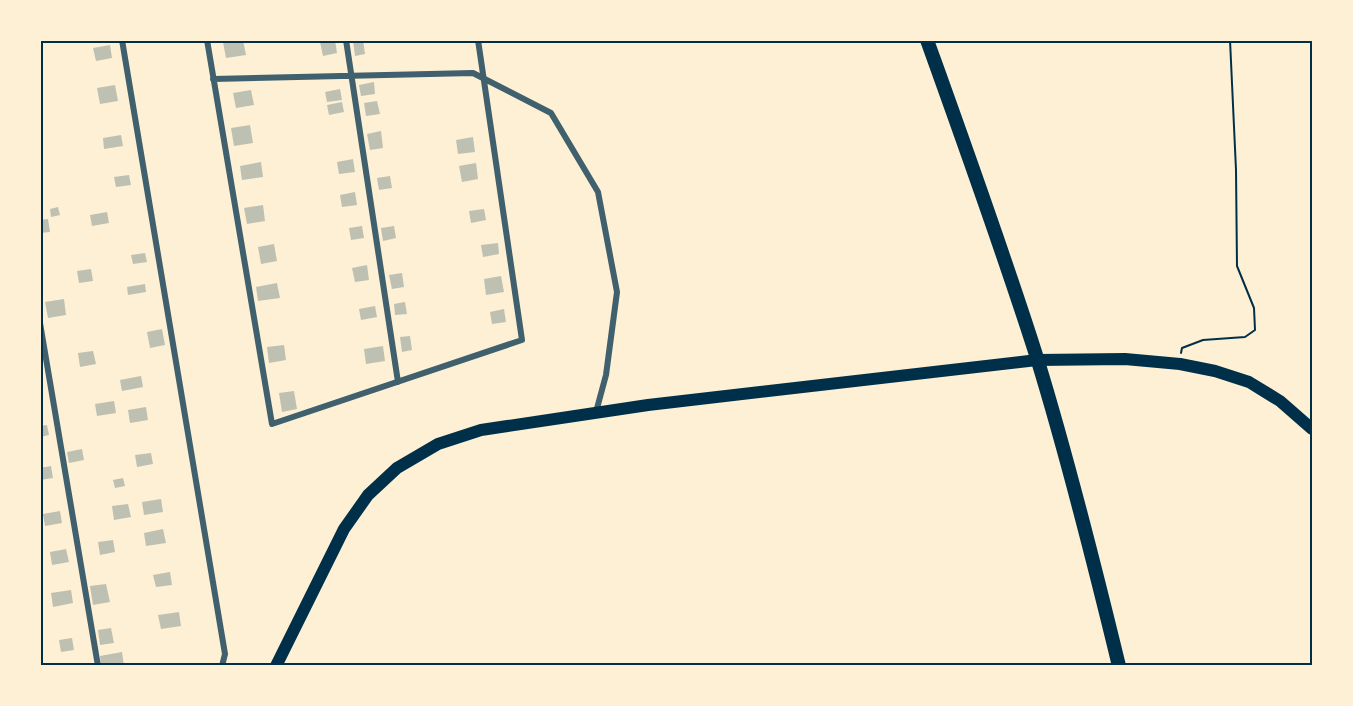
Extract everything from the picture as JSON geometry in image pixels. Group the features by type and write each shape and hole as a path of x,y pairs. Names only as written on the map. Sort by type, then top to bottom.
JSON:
{"highway":[{"path":"927,40 1001,247 1037,360 1079,507 1119,666"}],"main road":[{"path":"276,666 344,529 368,495 397,468 438,444 481,430 596,412 1037,360 1125,359 1180,364 1215,371 1249,382 1280,401 1312,429"}],"street":[{"path":"122,40 225,654 222,666"},
{"path":"207,40 272,423 522,340 478,40"},
{"path":"346,40 398,382"},
{"path":"213,79 473,73 550,113 598,192 617,292 606,375 596,412"},
{"path":"40,323 98,666"}],"path":[{"path":"1180,364 1182,348 1203,340 1245,337 1255,330 1254,308 1237,266 1236,170 1230,40"}],"building":[{"path":"243,40 246,55 226,58 223,42"},
{"path":"335,40 337,53 323,56 320,42"},
{"path":"353,40 363,40 365,54 355,56"},
{"path":"110,45 112,58 96,61 93,48"},
{"path":"374,82 375,94 361,96 359,85"},
{"path":"115,85 118,101 100,104 97,88"},
{"path":"340,89 342,100 327,102 325,92"},
{"path":"251,90 254,105 236,108 233,93"},
{"path":"377,101 380,114 366,116 364,103"},
{"path":"342,102 344,112 329,115 327,105"},
{"path":"250,125 253,143 234,146 231,128"},
{"path":"381,131 383,148 370,150 367,134"},
{"path":"121,135 123,146 104,149 103,138"},
{"path":"473,137 475,152 458,154 456,140"},
{"path":"353,159 355,172 339,174 337,162"},
{"path":"261,162 263,177 242,180 240,166"},
{"path":"476,163 478,179 462,182 459,166"},
{"path":"129,175 131,185 116,187 114,177"},
{"path":"390,176 392,188 379,190 377,178"},
{"path":"355,192 357,205 342,207 340,195"},
{"path":"263,205 265,221 247,224 244,208"},
{"path":"58,207 60,215 51,217 50,209"},
{"path":"484,209 486,220 471,223 469,211"},
{"path":"107,212 109,223 92,226 90,215"},
{"path":"48,219 50,232 40,233 40,220"},
{"path":"362,226 364,238 351,240 349,228"},
{"path":"394,226 396,238 383,241 381,228"},
{"path":"498,243 499,254 483,257 481,245"},
{"path":"274,244 277,261 261,264 258,247"},
{"path":"145,253 147,262 133,264 131,255"},
{"path":"367,265 369,280 355,282 352,268"},
{"path":"91,269 93,281 79,283 77,271"},
{"path":"402,273 404,287 392,289 389,275"},
{"path":"501,276 504,292 486,295 484,279"},
{"path":"277,283 280,298 258,301 256,287"},
{"path":"145,284 146,292 128,295 127,287"},
{"path":"64,299 66,315 48,318 45,302"},
{"path":"405,302 407,314 395,315 394,304"},
{"path":"375,306 377,317 361,320 359,309"},
{"path":"504,309 506,322 492,324 490,312"},
{"path":"162,329 165,345 150,348 147,332"},
{"path":"410,336 412,350 402,352 400,337"},
{"path":"284,345 286,360 269,363 267,347"},
{"path":"383,346 385,361 366,364 364,349"},
{"path":"93,351 96,364 80,367 78,353"},
{"path":"141,376 143,387 122,391 120,380"},
{"path":"294,391 297,409 282,412 279,393"},
{"path":"114,401 116,413 97,416 95,404"},
{"path":"146,407 148,420 130,423 128,410"},
{"path":"47,425 49,435 40,437 40,426"},
{"path":"82,449 84,460 69,463 67,452"},
{"path":"151,453 153,464 137,467 135,455"},
{"path":"51,466 53,478 40,480 40,468"},
{"path":"123,478 125,486 115,488 113,480"},
{"path":"161,499 163,512 144,515 142,502"},
{"path":"128,504 131,517 114,520 112,506"},
{"path":"60,511 62,523 45,526 43,514"},
{"path":"163,529 166,543 146,546 144,533"},
{"path":"113,540 115,552 100,555 98,542"},
{"path":"66,549 69,562 52,565 50,552"},
{"path":"170,572 172,585 156,587 153,575"},
{"path":"106,584 110,602 93,605 90,586"},
{"path":"71,590 73,603 53,607 51,593"},
{"path":"179,612 181,626 161,629 158,615"},
{"path":"111,628 114,643 100,645 98,630"},
{"path":"72,638 74,650 61,652 59,640"},
{"path":"122,652 124,666 101,666 100,656"}]}
